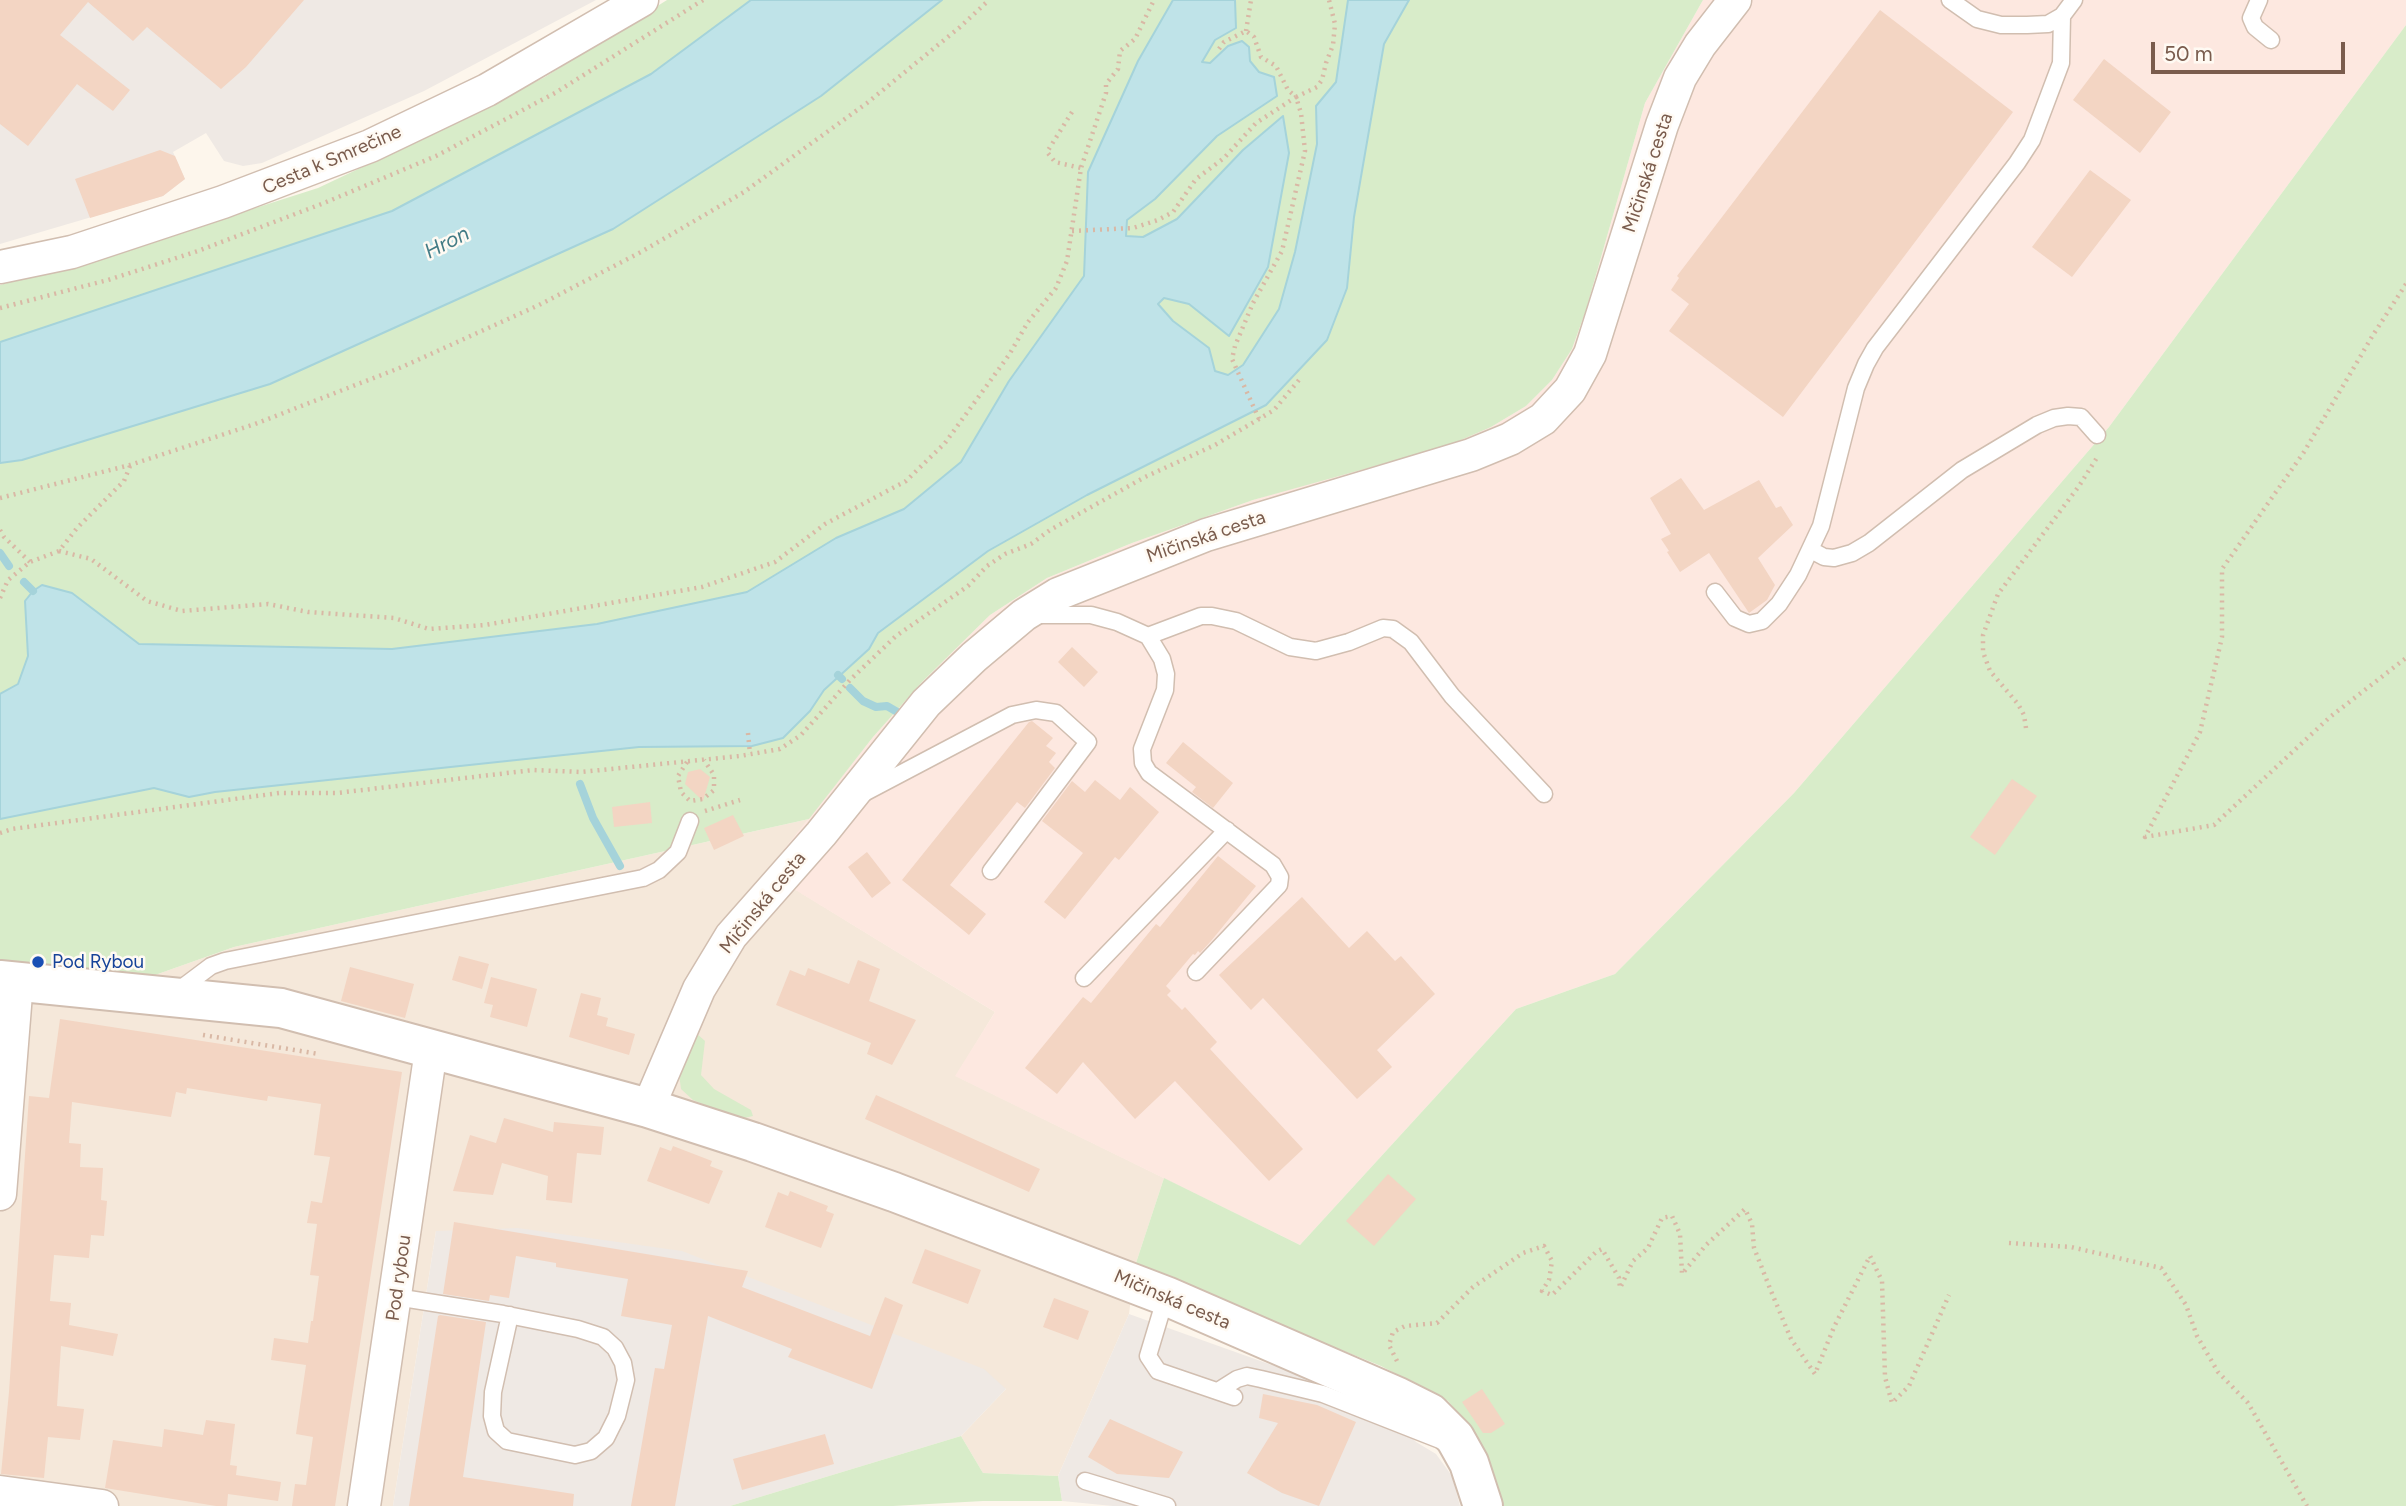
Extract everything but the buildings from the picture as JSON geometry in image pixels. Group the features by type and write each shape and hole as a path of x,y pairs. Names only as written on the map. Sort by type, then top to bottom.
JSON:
{"street":[{"name":"Cesta k Smrečine","path":"0,267 72,251 223,202 370,146 487,90 642,0"},
{"name":"Mičinská cesta","path":"648,1108 699,989 732,936 846,803 926,703 974,657 1024,615 1058,594 1206,535 1472,455 1510,439 1543,419 1570,390 1590,354 1662,125 1680,78 1700,45 1735,0"},
{"name":"Mičinská cesta","path":"8,980 281,1008 648,1108 766,1146 1040,1256 1166,1296 1430,1413 1455,1438 1477,1483 1483,1506"},
{"path":"0,1194 8,980"},
{"name":"Pod rybou","path":"364,1506 431,1050"},
{"path":"0,1492 102,1506"}],"lane":[{"path":"1950,0 1977,19 2001,25 2048,24 2062,16 2074,0"},
{"path":"2259,0 2251,18 2255,27 2270,40"},
{"path":"1715,592 1735,618 1749,624 1762,621 1779,604 1798,575 1821,526 1856,388 1866,364 1875,348 2032,141 2061,63 2062,16"},
{"path":"1811,550 1824,557 1834,558 1852,553 1869,543 1962,470 2037,425 2054,418 2081,417 2097,435"},
{"path":"1024,615 1091,615 1117,622 1148,636 1162,660 1166,674 1160,707 1142,749 1143,763 1149,773 1273,865 1280,877 1279,885 1196,972"},
{"path":"1148,636 1201,617 1212,616 1236,621 1290,647 1316,651 1349,642 1383,628 1393,629 1411,642 1460,705 1544,794"},
{"path":"846,803 1012,715 1036,710 1056,713 1088,743 991,871"},
{"path":"171,997 211,966 225,961 643,878 659,870 678,852 690,821"},
{"path":"1084,978 1227,830"},
{"path":"1166,1296 1148,1356 1158,1371 1226,1394 1237,1379 1247,1377 1323,1394 1461,1449"},
{"path":"396,1297 510,1315 603,1337 615,1348 623,1363 625,1380 617,1416 606,1438 591,1451 575,1455 507,1441 496,1431 492,1416 493,1392 510,1315"},
{"path":"1085,1481 1167,1506"}],"path":[{"path":"0,498 130,465 255,424 402,367 539,305 641,252 744,192 856,111 960,27 989,0"},
{"path":"59,551 91,559 147,601 181,611 268,604 308,612 394,618 429,629 485,625 702,587 775,562 825,524 906,481 935,453 977,402 1028,322 1056,288 1067,261 1081,168 1106,93 1106,84 1118,69 1120,51 1135,39 1154,0"},
{"path":"1246,31 1251,0"},
{"path":"1072,231 1128,228 1158,220 1172,212 1196,179 1224,158 1260,121 1287,102 1317,87 1322,80 1333,45 1335,24 1329,0"},
{"path":"1216,53 1224,42 1246,31"},
{"path":"1246,31 1254,37 1261,57 1276,66 1288,90 1296,97 1301,113 1305,151 1282,251 1253,303 1232,359 1259,419"},
{"path":"1072,112 1047,152 1055,162 1081,168"},
{"path":"2406,284 2304,452 2222,569 2222,637 2200,732 2145,837 2214,825 2330,717 2406,657"},
{"path":"0,833 12,829 279,793 337,793 533,770 581,772 704,760 780,748 801,735 851,679 897,636 968,586 987,566 1004,554 1031,544 1145,477 1215,445 1259,419 1274,410 1299,380"},
{"path":"2026,728 2024,715 2018,704 1990,671 1983,652 1983,635 1998,594 2095,463 2099,452 2097,435"},
{"path":"0,598 8,580 30,562 59,551 77,528 124,481 130,465"},
{"path":"0,530 30,562"},
{"path":"748,733 750,754"},
{"path":"688,761 678,776 681,792 690,801 703,799 714,790 714,775 704,760"},
{"path":"690,821 704,811 740,800"},
{"path":"202,1035 322,1055"},
{"path":"1398,1397 1398,1364 1389,1345 1394,1332 1405,1326 1437,1323 1473,1287 1494,1271 1523,1253 1544,1246 1552,1261 1549,1280 1542,1291 1552,1296 1602,1249 1619,1278 1620,1288 1633,1261 1648,1248 1662,1219 1671,1216 1680,1234 1682,1274 1706,1245 1745,1209 1752,1224 1754,1248 1791,1339 1815,1374 1870,1256 1882,1281 1885,1377 1892,1404 1909,1386 1949,1295"},
{"path":"2009,1243 2071,1247 2161,1268 2186,1305 2197,1336 2218,1372 2248,1403 2307,1506"}],"shaded area":[{"path":"0,0 596,0 424,91 262,163 243,166 224,161 206,133 173,152 185,179 163,196 0,244"},
{"path":"1703,0 2406,0 2406,25 2109,427 1794,793 1615,974 1516,1009 1300,1245 955,1076 995,1012 766,872 873,737 922,682 990,615 1047,578 1132,543 1253,500 1491,427 1526,406 1552,380 1572,349 1586,310 1645,103"},
{"path":"809,819 767,872 995,1012 956,1076 1164,1178 1135,1266 1129,1314 1058,1476 983,1473 961,1436 1006,1389 436,1231 393,1506 0,1506 0,965 141,980 234,947"},
{"path":"518,1228 682,1251 984,1369 1006,1389 961,1436 730,1506 393,1506 436,1231"},
{"path":"1129,1314 1378,1403 1416,1442 1436,1454 1452,1476 1460,1506 1113,1506 1062,1501 1058,1476"}],"green space":[{"path":"667,0 751,0 651,74 392,211 0,342 0,285 99,258 318,188 545,77"},
{"path":"942,0 1173,0 1138,61 1088,172 1084,276 1009,381 961,462 904,509 836,538 747,592 597,624 392,649 139,644 72,593 25,601 28,656 18,684 0,694 0,463 22,460 821,96"},
{"path":"1235,0 1348,0 1336,82 1316,106 1317,144 1295,252 1279,309 1243,365 1228,375 1215,371 1209,348 1173,321 1158,305 1164,298 1189,304 1228,335 1283,117 1243,150 1177,219 1143,237 1126,236 1127,220 1155,199 1217,136 1277,96 1274,77 1259,72 1250,61 1249,47 1228,46 1210,63 1201,63 1215,40 1236,28"},
{"path":"1409,0 1703,0 1645,103 1586,310 1572,349 1552,380 1526,406 1491,427 1447,446 1253,500 1132,543 1047,578 990,615 922,682 873,737 809,819 234,947 141,980 0,965 0,819 154,788 189,797 639,747 752,746 810,711 824,690 869,649 878,633 988,551 1087,495 1266,405 1327,340 1347,288 1354,217 1384,44"},
{"path":"2406,25 2406,1506 1502,1506 1493,1473 1477,1435 1448,1401 1381,1366 1135,1266 1164,1178 1300,1245 1516,1009 1615,974 1794,793 2109,427"},
{"path":"696,1033 705,1041 701,1075 714,1089 751,1110 753,1116 740,1119 693,1100 681,1089 679,1074"},
{"path":"961,1436 983,1473 1058,1476 1062,1501 983,1501 893,1506 730,1506"}],"water":[{"name":"Hron","path":"751,0 942,0 821,96 613,229 270,384 22,460 0,463 0,342 392,211 651,74"},
{"path":"1173,0 1235,0 1236,28 1215,40 1202,62 1210,63 1228,46 1242,41 1249,47 1250,61 1259,72 1274,77 1277,96 1217,136 1155,199 1127,220 1126,236 1143,237 1177,219 1243,150 1283,116 1289,153 1268,267 1229,336 1189,304 1164,298 1158,304 1173,321 1209,348 1215,371 1228,375 1243,365 1279,309 1295,252 1317,144 1316,106 1336,82 1348,0 1409,0 1384,44 1354,217 1347,288 1327,340 1266,405 1087,495 988,551 878,633 869,649 824,690 810,711 783,738 752,746 639,747 189,797 154,788 0,819 0,694 18,684 28,656 25,601 42,585 72,593 139,644 392,649 597,624 747,592 836,538 904,509 961,462 1009,381 1084,276 1088,172 1138,61"}],"waterway":[{"path":"0,553 9,566"},
{"path":"24,582 33,591"},
{"path":"838,675 842,679"},
{"path":"850,688 863,701 876,707 887,706 899,713"},
{"path":"580,784 593,818 620,866"}],"place":[{"name":"Pod Rybou","path":"38,962"}]}
